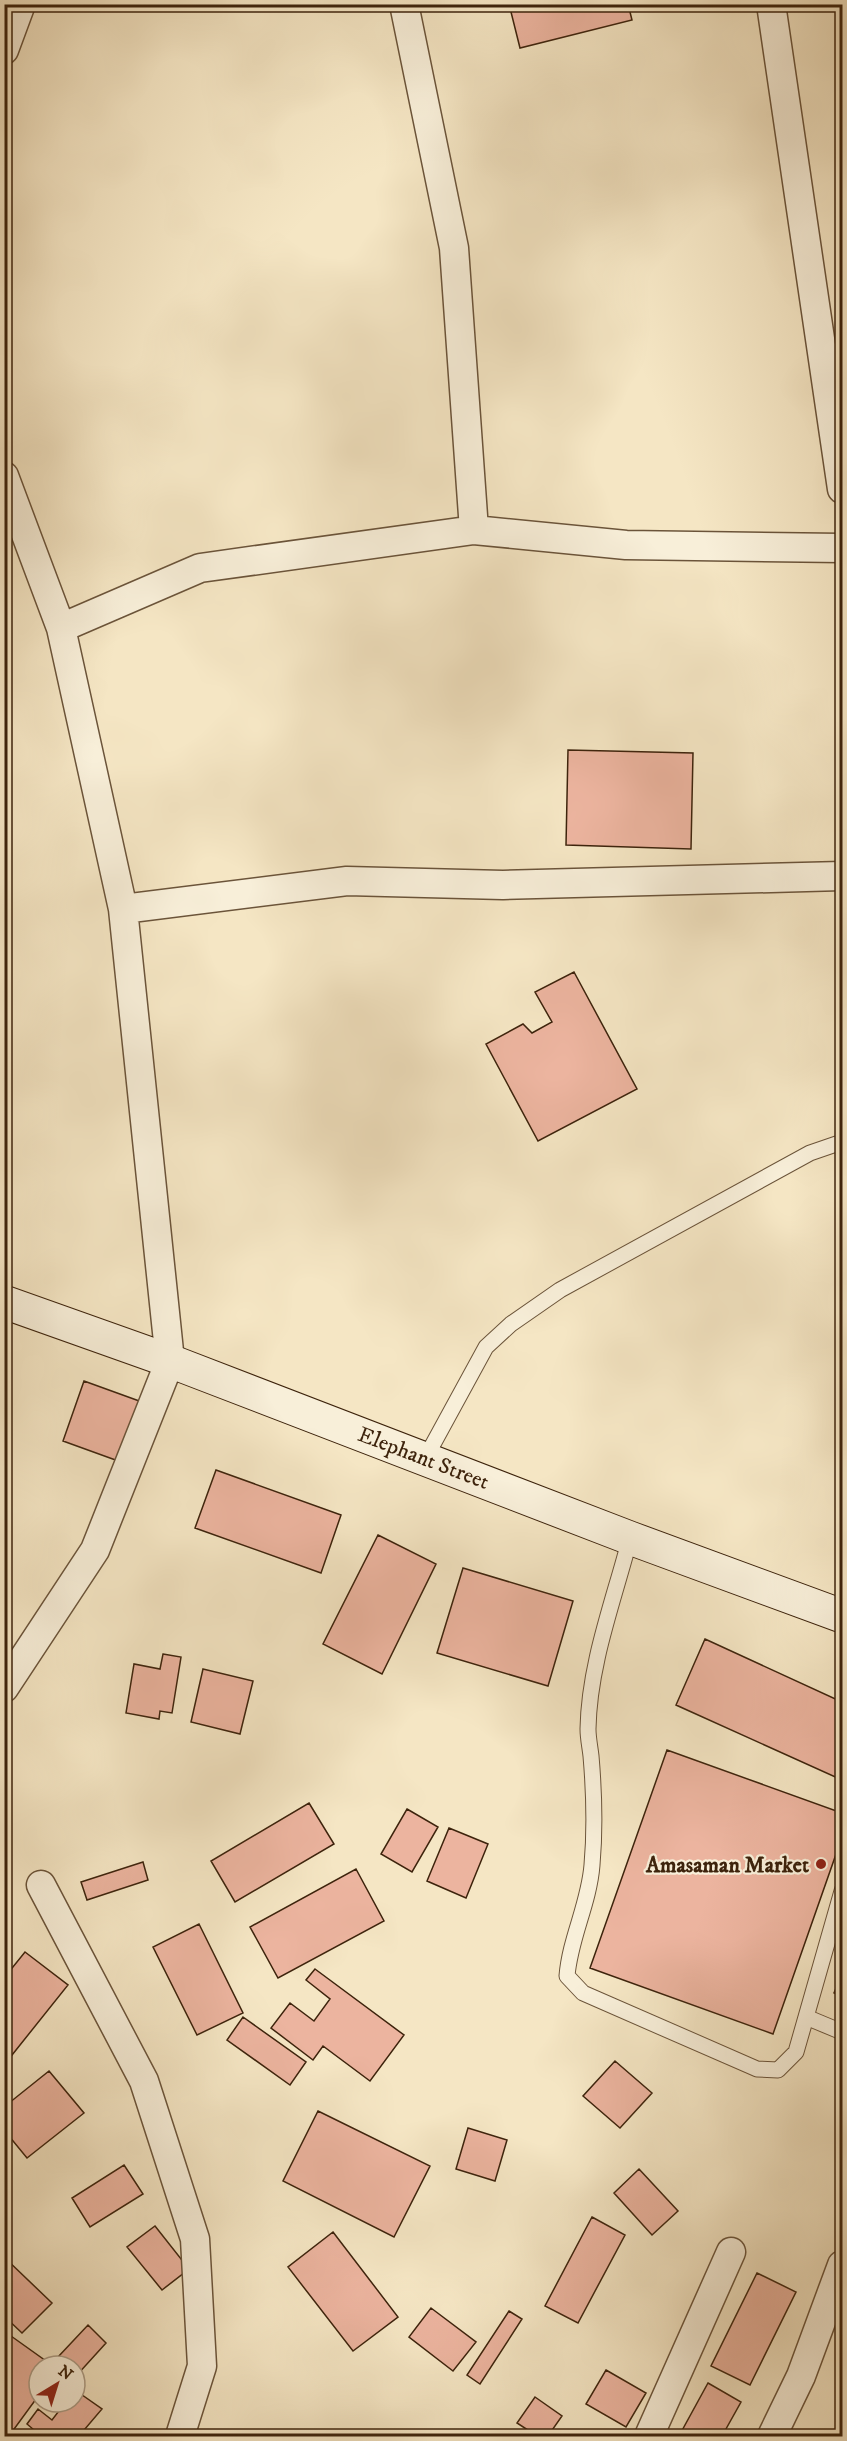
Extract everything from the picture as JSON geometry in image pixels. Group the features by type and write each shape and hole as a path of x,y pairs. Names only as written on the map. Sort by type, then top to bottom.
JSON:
{"main road":[{"name":"Elephant Street","path":"4,1302 170,1361 426,1457 630,1538 843,1616"}],"street":[{"path":"4,50 21,4"},
{"path":"404,4 454,248 474,530"},
{"path":"771,4 843,489"},
{"path":"4,476 61,628 123,909 170,1361 95,1550 7,1678"},
{"path":"61,628 200,568 474,530 626,545 843,548"},
{"path":"123,909 347,881 503,885 843,876"},
{"path":"41,1886 144,2081 195,2239 202,2366 180,2436"},
{"path":"649,2436 731,2252"},
{"path":"772,2436 801,2376 843,2265"}],"lane":[{"path":"426,1457 480,1356 511,1324 560,1290 810,1153 843,1142"},
{"path":"630,1538 596,1666 590,1700 588,1731 591,1757 592,1862 590,1886 569,1955 567,1976 583,1993 757,2069 778,2070 796,2052 843,1891"},
{"path":"806,2017 843,2032"}],"building":[{"path":"509,4 628,4 632,20 520,48"},
{"path":"568,750 693,753 691,849 566,845"},
{"path":"574,972 637,1089 538,1141 486,1044 523,1024 532,1033 552,1022 535,992"},
{"path":"84,1381 142,1402 121,1462 63,1441"},
{"path":"216,1470 341,1515 321,1573 195,1528"},
{"path":"378,1535 436,1564 382,1674 323,1644"},
{"path":"463,1568 573,1601 548,1686 437,1653"},
{"path":"705,1639 842,1702 842,1780 676,1705"},
{"path":"163,1654 181,1657 172,1713 160,1711 159,1719 126,1713 134,1664 160,1669"},
{"path":"203,1669 253,1681 240,1734 191,1722"},
{"path":"667,1750 842,1813 842,1837 773,2034 590,1968"},
{"path":"309,1803 334,1844 235,1902 211,1861"},
{"path":"407,1809 438,1827 412,1872 381,1854"},
{"path":"449,1828 488,1844 466,1898 427,1881"},
{"path":"143,1862 148,1880 87,1900 81,1882"},
{"path":"356,1869 384,1921 278,1978 250,1927"},
{"path":"199,1924 243,2013 197,2035 153,1947"},
{"path":"25,1952 68,1985 4,2065 4,1978"},
{"path":"315,1969 404,2035 370,2081 323,2046 313,2060 271,2028 290,2003 314,2021 330,1999 306,1980"},
{"path":"842,1975 842,1997 834,1993"},
{"path":"243,2017 306,2062 290,2085 227,2040"},
{"path":"615,2061 652,2093 620,2128 583,2096"},
{"path":"49,2071 84,2113 27,2158 4,2130 4,2107"},
{"path":"318,2111 430,2166 394,2237 283,2181"},
{"path":"468,2128 507,2140 495,2181 456,2169"},
{"path":"124,2165 143,2194 90,2227 72,2198"},
{"path":"639,2169 678,2211 652,2235 614,2193"},
{"path":"592,2217 625,2235 578,2323 545,2306"},
{"path":"155,2226 189,2269 162,2290 127,2247"},
{"path":"333,2232 398,2317 353,2351 288,2267"},
{"path":"4,2257 52,2303 22,2333 4,2316"},
{"path":"757,2273 796,2292 750,2385 711,2366"},
{"path":"431,2308 476,2342 453,2371 409,2337"},
{"path":"509,2311 522,2319 480,2384 467,2375"},
{"path":"88,2325 106,2343 87,2364 87,2354 61,2354"},
{"path":"4,2331 36,2354 27,2354 27,2411 9,2436 4,2436"},
{"path":"606,2370 646,2393 626,2427 586,2404"},
{"path":"708,2383 741,2402 722,2436 679,2436"},
{"path":"535,2397 562,2416 548,2436 537,2436 517,2423"},
{"path":"87,2398 102,2409 79,2436 41,2436 27,2424 34,2414 44,2414 52,2420 57,2414 87,2414"}],"place":[{"name":"Amasaman Market","path":"821,1864"}]}
